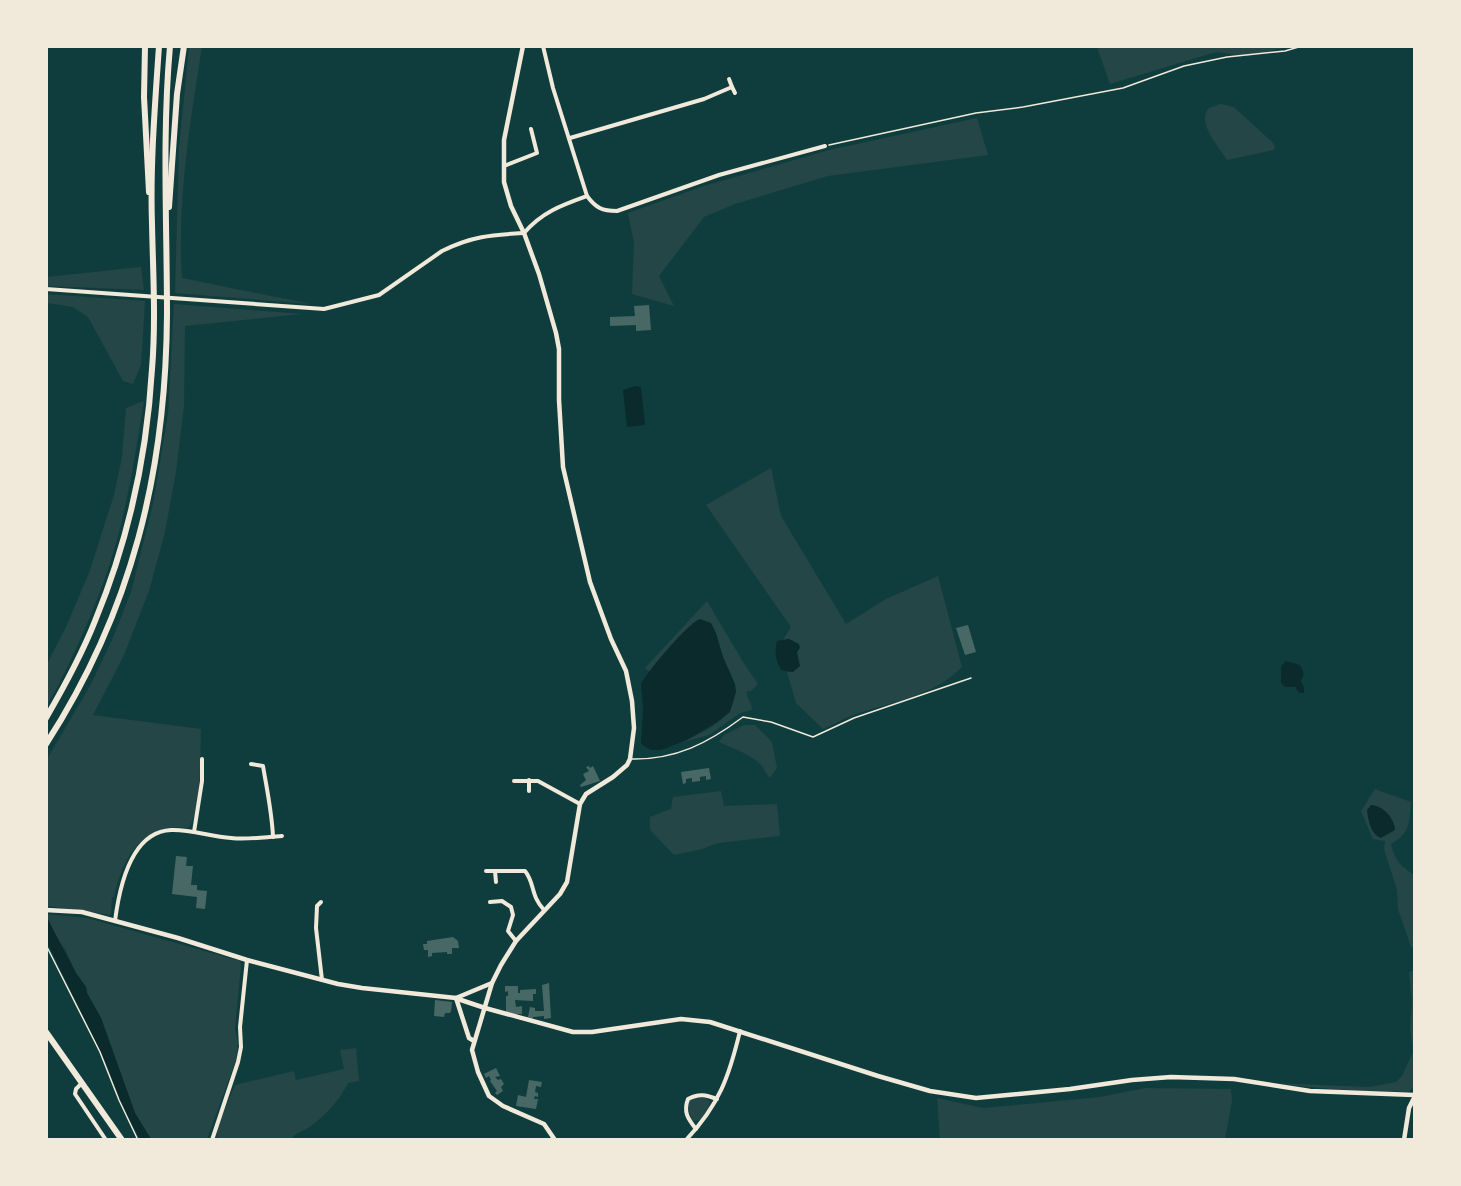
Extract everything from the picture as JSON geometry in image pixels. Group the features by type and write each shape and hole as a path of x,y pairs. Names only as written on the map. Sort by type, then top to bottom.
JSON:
{"highway":[{"path":"46,718 70,676 95,621 117,560 141,466 152,369 154,269 144,97 145,46"},
{"path":"152,222 159,46"},
{"path":"46,744 85,678 110,624 133,561 156,464 164,383 167,315 166,137 170,46"},
{"path":"166,234 177,94 184,46"},
{"path":"46,1032 122,1140"}],"street":[{"path":"523,46 504,140 504,182 511,206 524,232 539,274 558,339 561,448 572,510 590,582 610,639 626,671 633,701 634,728 630,759 622,770 586,794 580,804 567,882 560,894 516,941 492,982 472,1050 478,1072 489,1096 503,1106 544,1124 555,1140"},
{"path":"543,46 553,88 587,196 595,207 606,211 617,211 719,175 825,146"},
{"path":"729,79 735,93"},
{"path":"570,138 704,99 732,87"},
{"path":"504,166 537,153 531,129"},
{"path":"46,289 324,309 379,295 442,251 485,235 524,232 534,220 554,208 587,196"},
{"path":"194,832 202,781 202,759"},
{"path":"251,764 263,766 265,788 272,814 273,837"},
{"path":"528,791 529,780"},
{"path":"514,781 538,781 580,804"},
{"path":"115,922 123,879 142,845 150,838 168,830 231,838 282,836"},
{"path":"486,871 525,871 529,877 535,900 544,910"},
{"path":"495,871 496,882"},
{"path":"490,902 502,901 511,907 513,915 508,931 516,941"},
{"path":"321,902 317,906 316,928 322,980"},
{"path":"46,910 82,912 322,980 363,988 457,999 573,1032 592,1032 681,1019 710,1022 930,1091 976,1098 1171,1077 1234,1079 1310,1091 1414,1096 1409,1108 1404,1140"},
{"path":"212,1140 241,1047 240,1028 247,960"},
{"path":"457,999 492,982"},
{"path":"457,999 469,1038 474,1041"},
{"path":"686,1140 705,1119 717,1099 733,1060 740,1030"},
{"path":"82,1083 76,1089 75,1094 106,1140"},
{"path":"696,1129 685,1111 688,1099 694,1095 703,1095 717,1099"}],"lane":[{"path":"630,759 648,759 695,747 716,737 743,717 778,724 813,737 854,718 971,678"}],"path":[{"path":"825,146 976,113 1023,107 1123,88 1184,66 1227,57 1285,51 1302,46"},
{"path":"46,945 100,1052 126,1117 138,1140"}],"shaded area":[{"path":"189,47 202,47 183,191 182,278 311,304 175,293 179,148"},
{"path":"1097,47 1288,47 1246,56 1216,52 1110,84"},
{"path":"1221,104 1234,107 1273,143 1274,150 1227,160 1210,135 1205,121 1209,108"},
{"path":"977,118 988,155 828,176 735,204 704,217 659,276 674,306 632,294 634,243 628,213 704,186 829,150"},
{"path":"141,267 144,290 47,286 47,277"},
{"path":"46,294 145,301 141,365 133,384 123,381 88,317 73,307 47,303"},
{"path":"174,304 302,314 185,326 184,406 176,472 165,532 149,591 124,655 93,715 201,729 196,810 188,828 172,827 159,830 147,836 137,845 129,856 114,897 112,897 111,915 47,906 47,759 90,686 131,592 153,504 168,414"},
{"path":"635,386 641,387 645,425 627,427 623,390"},
{"path":"144,401 126,503 110,563 82,636 47,706 47,664 89,573 114,495 122,457 126,408"},
{"path":"771,468 781,516 846,624 886,599 938,576 962,667 951,677 925,692 853,715 823,729 796,703 787,672 793,672 789,639 783,640 791,627 706,505"},
{"path":"707,601 758,684 751,691 747,691 752,710 740,713 709,735 680,743 704,732 723,718 734,699 734,687 716,633 685,631 650,672 645,668"},
{"path":"700,619 711,623 735,684 736,692 730,712 687,740 661,750 651,750 641,744 643,709 641,684 668,648"},
{"path":"789,639 799,644 800,648 797,652 800,666 793,672 781,670 776,656 777,641"},
{"path":"1286,661 1300,665 1304,674 1301,681 1304,693 1299,693 1295,687 1285,687 1281,683 1281,666"},
{"path":"744,725 755,725 772,742 777,768 770,778 755,759 719,742 724,735"},
{"path":"1375,789 1411,802 1406,831 1391,844 1399,862 1414,875 1414,948 1411,947 1398,909 1397,890 1384,849 1385,841 1373,839 1361,811"},
{"path":"721,791 724,806 777,804 780,836 718,843 674,855 650,830 650,817 671,809 673,797"},
{"path":"1371,805 1387,813 1393,821 1395,830 1381,838 1375,834 1367,814"},
{"path":"46,914 87,918 240,961 235,1029 238,1043 236,1060 207,1139 151,1139 135,1113 101,1018 65,949 58,941"},
{"path":"47,918 101,1018 135,1113 151,1139 140,1139 121,1104 108,1068 47,942"},
{"path":"1414,970 1414,1087 1408,1092 1341,1090 1269,1083 1369,1087 1396,1082 1402,1076 1413,1052 1409,972"},
{"path":"356,1048 359,1081 348,1083 332,1107 311,1126 291,1139 216,1140 218,1125 235,1085 294,1071 296,1080 344,1069 340,1050"},
{"path":"1145,1088 1231,1089 1232,1101 1225,1139 940,1139 937,1098 983,1108 1100,1097"},
{"path":"694,1097 706,1098 710,1102 704,1116 696,1121 692,1120 688,1108 689,1101"}],"building":[{"path":"649,305 651,330 636,331 636,325 610,326 610,317 635,316 634,306"},
{"path":"968,625 976,652 965,655 956,628"},
{"path":"593,766 600,781 581,787 580,785 586,780 583,774 589,771 586,767 590,768"},
{"path":"709,768 711,779 706,780 706,776 700,777 700,781 692,782 692,778 686,779 686,783 683,784 681,772"},
{"path":"176,856 187,857 186,866 193,866 191,885 197,885 197,890 207,891 205,909 196,908 197,897 172,894"},
{"path":"453,937 458,941 459,948 452,948 452,954 432,953 432,956 428,957 428,950 424,950 423,944 427,944 427,941"},
{"path":"549,983 551,1018 528,1017 530,1007 535,1008 535,1011 544,1011 542,985"},
{"path":"505,986 518,986 518,993 520,990 536,989 533,1001 515,1000 516,1007 522,1006 522,1014 506,1014 508,991 505,992"},
{"path":"435,1000 452,1002 450,1013 445,1013 444,1017 434,1016"},
{"path":"496,1068 500,1076 495,1077 498,1080 501,1079 504,1084 501,1087 503,1091 497,1095 489,1076 486,1078 484,1074"},
{"path":"529,1080 542,1082 541,1087 536,1086 535,1092 538,1093 538,1097 535,1096 534,1099 538,1099 536,1109 516,1106 518,1095 526,1097"}]}
